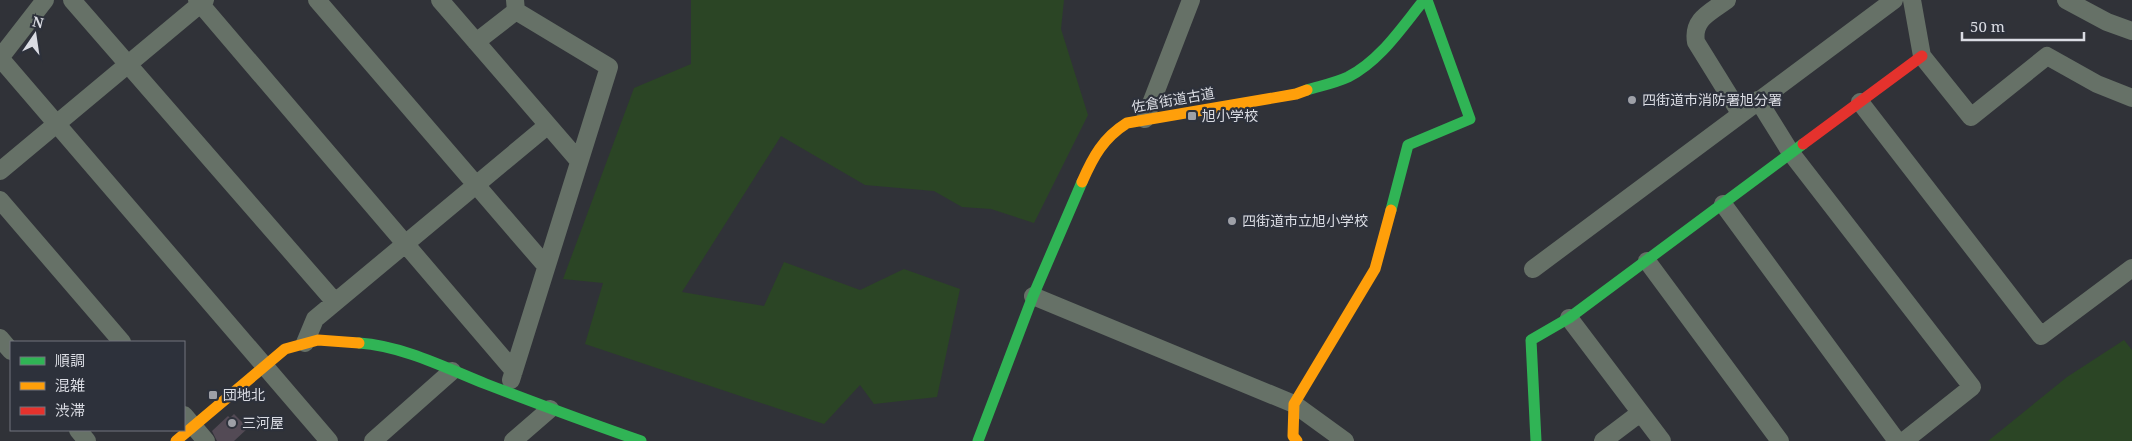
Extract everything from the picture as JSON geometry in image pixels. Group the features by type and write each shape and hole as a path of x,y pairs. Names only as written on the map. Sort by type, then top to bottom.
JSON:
{"street":[{"path":"45,0 1,58 329,441"},
{"path":"72,0 335,302"},
{"path":"317,0 546,266"},
{"path":"440,0 579,161"},
{"path":"1145,119 1191,0"},
{"path":"1293,439 1294,404 1375,269 1408,145 1470,119 1425,0"},
{"name":"佐倉街道古道","path":"978,441 1033,296 1100,146 1110,134 1127,123 1296,94 1347,77 1364,67 1382,50 1425,0"},
{"path":"1727,0 1698,22 1694,32 1696,42 1740,113"},
{"path":"1533,269 1894,0"},
{"path":"1912,0 1922,56 1971,117 2047,56 2098,84 2132,98"},
{"path":"2066,0 2108,22 2132,31"},
{"path":"0,171 128,65 200,1 514,371"},
{"path":"476,42 515,5 609,66 507,392"},
{"path":"1536,441 1531,340 1569,318 1922,56"},
{"path":"1758,100 1791,153 1972,387 1904,441"},
{"path":"1860,102 2041,336 2132,268"},
{"path":"305,343 315,319 548,125"},
{"path":"0,200 121,341"},
{"path":"1723,204 1897,441"},
{"path":"1646,260 1780,441"},
{"path":"1033,296 1294,404 1345,441"},
{"path":"1569,318 1662,441"},
{"path":"0,338 10,350"},
{"path":"206,441 188,421 285,349 318,340 375,344 410,354 550,409 641,441"},
{"path":"373,441 452,371"},
{"path":"513,441 550,409"},
{"path":"1603,441 1640,412"},
{"path":"79,431 88,441"}],"green space":[{"path":"691,0 1064,0 1061,29 1088,115 1034,223 991,209 962,207 934,191 865,185 781,136 682,292 764,306 784,262 860,290 904,269 960,289 937,397 874,404 860,385 824,424 585,344 603,283 563,279 634,88 691,64"},
{"path":"2124,340 2132,350 2132,441 1988,441 2067,377"}],"building":[{"name":"三河屋","path":"234,414 248,428 234,441 217,441 212,431 228,416 230,418"}],"traffic: fast":[{"path":"1307,90 1333,83 1360,70 1390,43 1424,0"},
{"path":"1391,210 1408,145 1470,119 1427,0"},
{"path":"1536,441 1531,340 1569,318 1803,144"},
{"path":"978,441 1033,296 1082,182"},
{"path":"359,343 392,348 408,353 525,399 641,441"}],"traffic: slow":[{"path":"1082,182 1090,164 1105,142 1127,123 1296,94 1307,90"},
{"path":"1297,441 1293,436 1294,404 1375,269 1391,210"},
{"path":"176,441 285,349 318,340 359,343"}],"traffic: jam":[{"path":"1803,144 1922,56"}],"place":[{"name":"四街道市消防署旭分署","path":"1632,100"},
{"name":"旭小学校","path":"1192,116"},
{"name":"四街道市立旭小学校","path":"1232,221"},
{"name":"団地北","path":"213,395"},
{"name":"三河屋","path":"232,423"}]}
